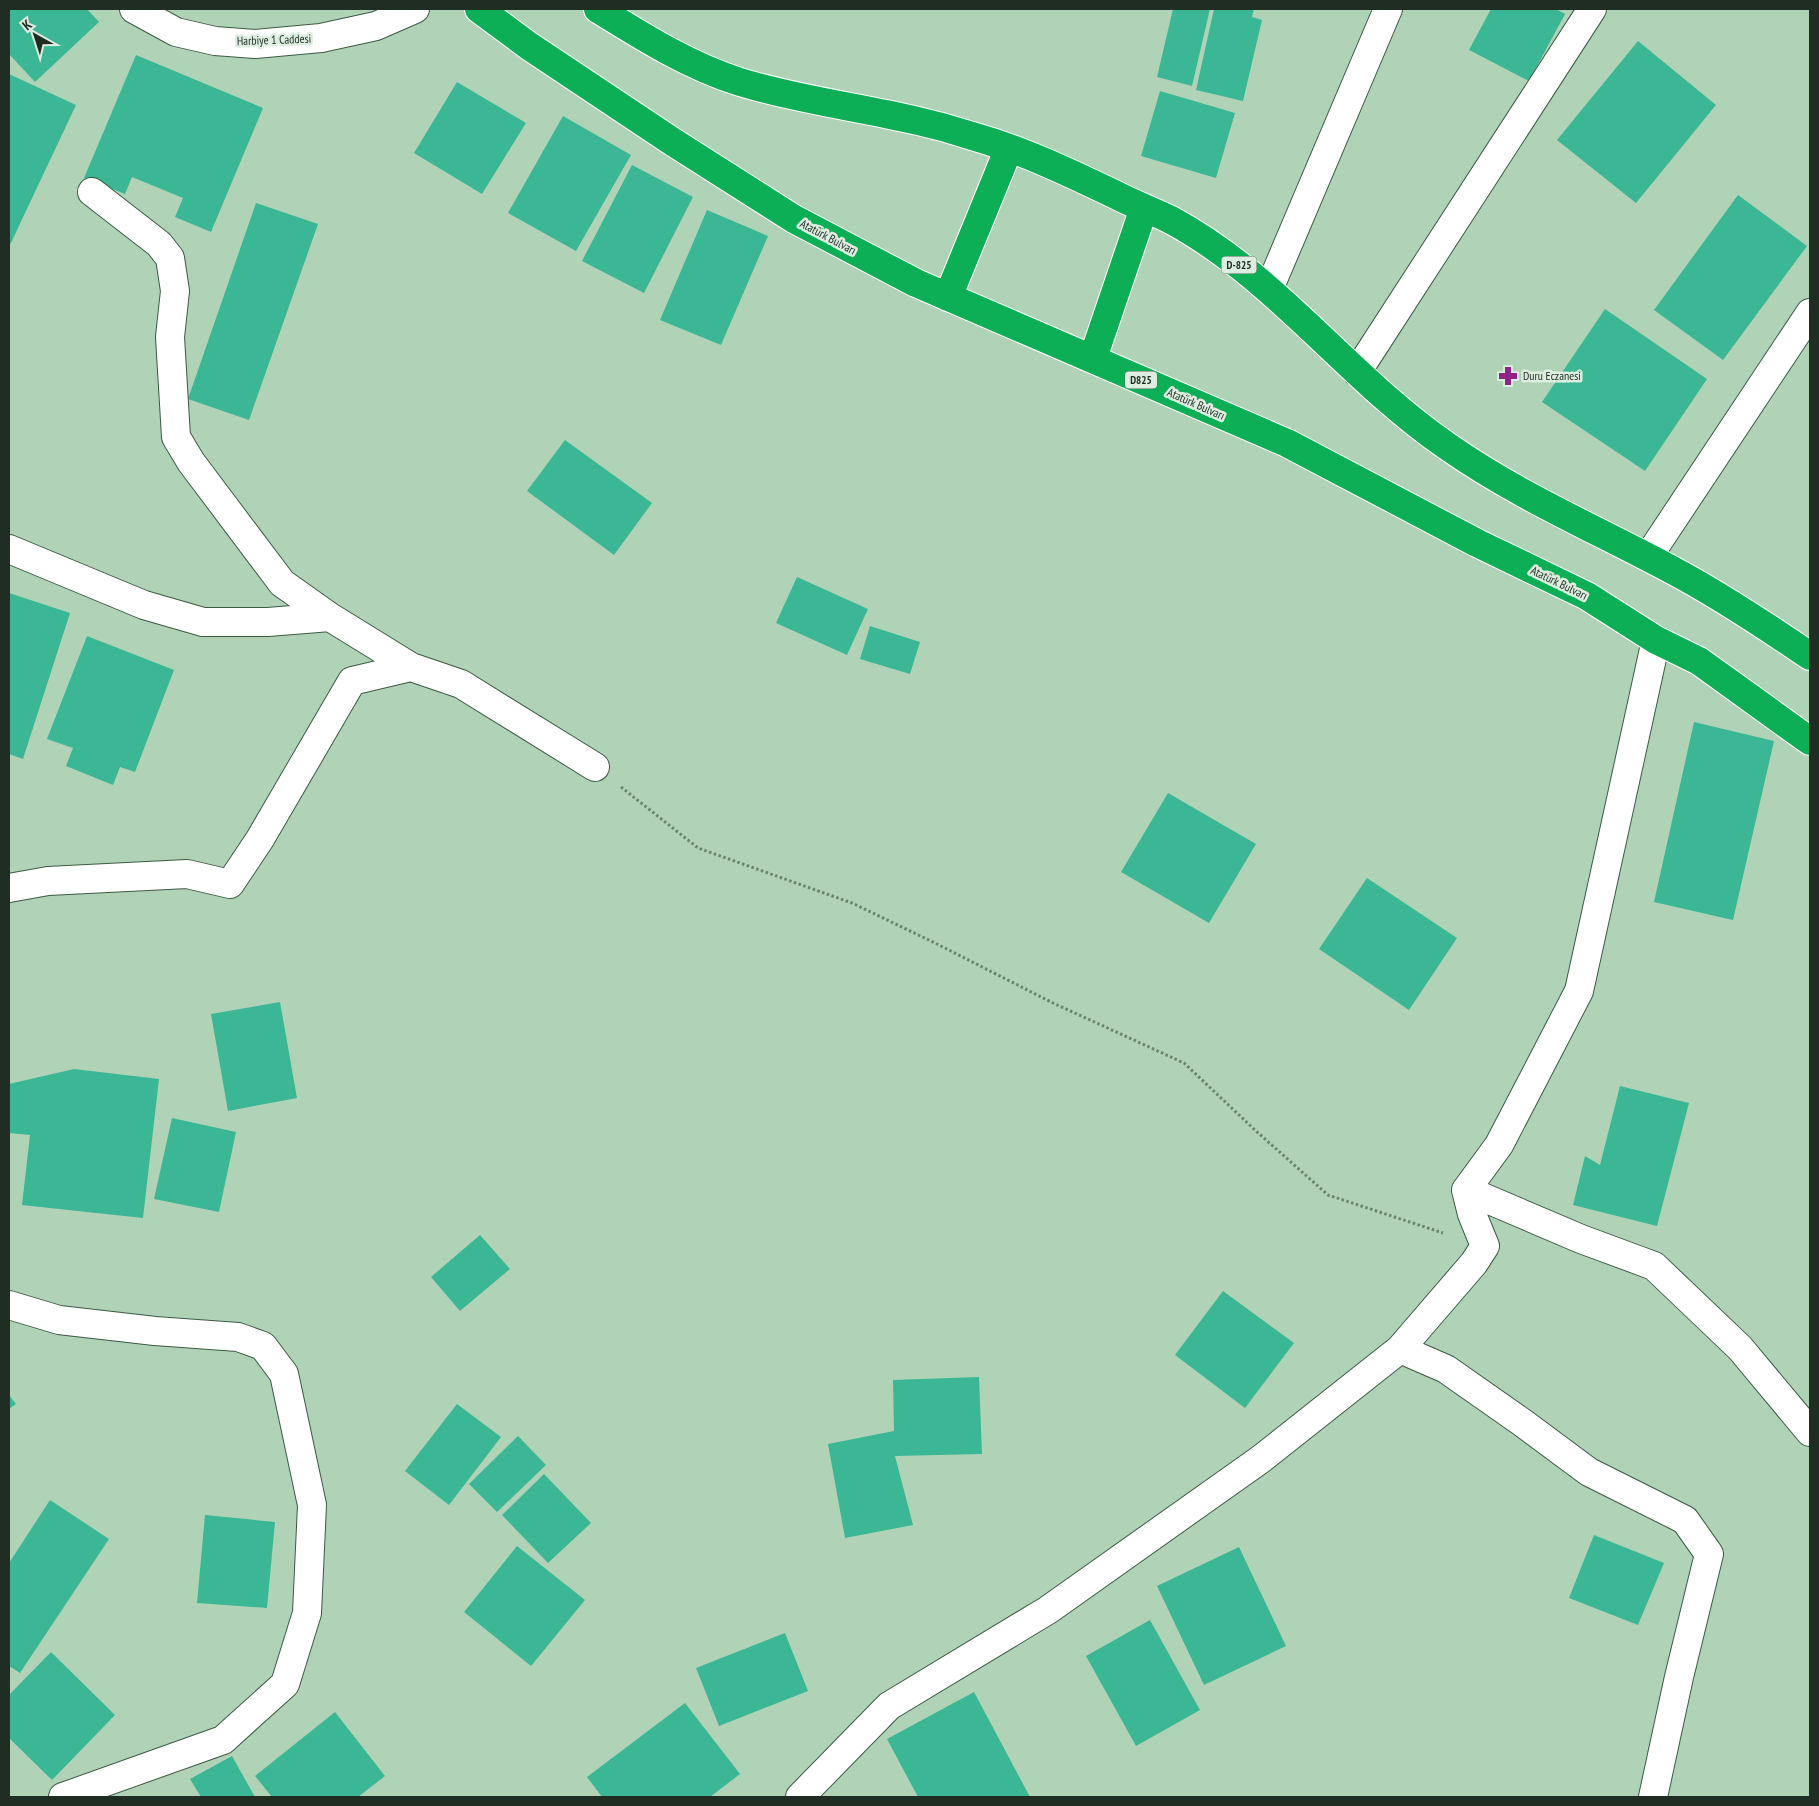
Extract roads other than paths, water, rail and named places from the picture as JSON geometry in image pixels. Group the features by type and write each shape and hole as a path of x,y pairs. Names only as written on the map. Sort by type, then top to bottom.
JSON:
{"highway":[{"name":"Atatürk Bulvarı","path":"479,9 529,46 673,142 794,219 916,283 1287,443 1477,543 1587,596 1656,640 1698,661 1810,741"},
{"name":"D-825","path":"598,9 677,57 738,81 803,98 918,121 978,137 1027,153 1172,221 1216,249 1269,289 1402,413 1446,446 1485,471 1676,572 1753,617 1810,656"},
{"path":"948,297 1009,148"},
{"path":"1093,358 1144,208"}],"street":[{"name":"Harbiye 1 Caddesi","path":"134,9 176,32 215,41 255,44 320,38 376,26 415,9"},
{"path":"1269,289 1388,9"},
{"path":"1357,372 1592,9"},
{"path":"92,192 159,244 170,258 175,291 170,337 176,437 191,462 282,583 330,617 411,667 461,684 595,767"},
{"path":"1648,558 1810,312"},
{"path":"9,549 144,604 203,622 268,622 330,617"},
{"path":"1466,1190 1499,1145 1579,991 1656,640"},
{"path":"9,888 48,881 187,874 230,884 260,839 352,681 411,667"},
{"path":"800,1797 889,1706 1048,1610 1261,1460 1400,1349 1474,1263 1485,1246 1472,1214 1466,1190"},
{"path":"1466,1190 1581,1239 1654,1266 1740,1348 1810,1432"},
{"path":"9,1305 59,1320 155,1331 238,1337 263,1346 284,1374 312,1505 307,1613 285,1684 223,1740 63,1797"},
{"path":"1400,1349 1446,1369 1589,1472 1685,1520 1709,1554 1679,1677 1653,1797"}],"place":[{"name":"Duru Eczanesi","path":"1508,376"}]}
